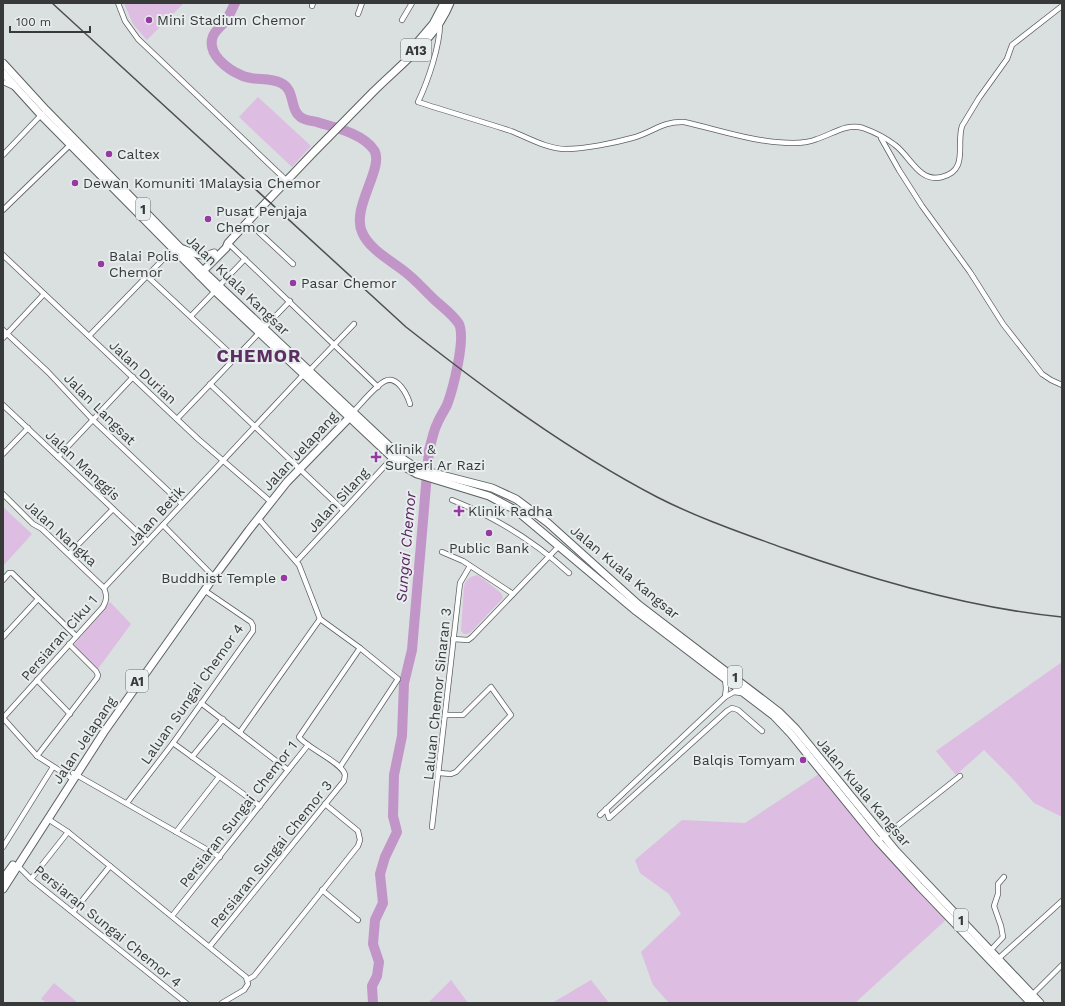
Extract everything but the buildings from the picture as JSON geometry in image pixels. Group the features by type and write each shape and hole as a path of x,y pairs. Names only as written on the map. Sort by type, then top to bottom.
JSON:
{"main road":[{"name":"A13","path":"374,91 432,24 444,3"},
{"name":"A13","path":"229,244 346,119 431,35 440,23 450,3"},
{"name":"Jalan Kuala Kangsar","path":"3,63 44,113"},
{"name":"Jalan Kuala Kangsar","path":"3,74 73,142 199,272 394,456 407,462 418,471 478,492 509,505 528,519 636,611 770,713 791,734 881,839 1040,1003"},
{"path":"199,272 222,245 229,244"},
{"path":"199,272 229,244"},
{"path":"176,247 196,254 208,256 214,254"},
{"name":"Jalan Jelapang","path":"3,879 213,576 270,501 298,468 349,415"},
{"name":"Jalan Kuala Kangsar","path":"438,478 492,488 509,495 522,503 548,523 639,605 779,712 796,729 920,887 1031,1003"},
{"name":"Jalan Jelapang","path":"213,576 270,501"},
{"path":"522,503 555,535 559,546 568,546 583,555"},
{"name":"Jalan Jelapang","path":"3,889 48,819 73,776"}],"street":[{"path":"118,3 125,21 138,39 287,181"},
{"path":"358,14 362,3"},
{"path":"402,20 412,3"},
{"path":"440,23 440,34 434,58 424,90 418,102 496,126 546,146 565,149 596,145 642,135 664,124 675,121 689,123 738,136 784,143 816,140 851,126 864,128 896,145 918,170 929,178 942,178 958,167 960,131 962,126 979,98 1007,59 1012,45 1062,6"},
{"path":"3,82 18,90"},
{"path":"3,155 44,113"},
{"path":"880,136 899,170 922,206 970,272 1003,324 1042,374 1062,385"},
{"path":"3,210 73,142"},
{"path":"292,264 250,224 229,244 378,386"},
{"path":"89,336 176,247"},
{"name":"Jalan Durian","path":"3,255 177,419 270,501"},
{"path":"191,316 245,259"},
{"path":"147,276 235,358"},
{"path":"3,338 5,332 44,294"},
{"path":"177,419 290,301"},
{"name":"Jalan Betik","path":"104,588 254,427 354,324"},
{"name":"Jalan Langsat","path":"5,332 48,372 93,420 182,504"},
{"path":"58,457 133,377"},
{"path":"349,415 385,381 391,380 397,383 406,392 410,404"},
{"path":"210,384 343,510"},
{"name":"Jalan Manggis","path":"3,405 147,541"},
{"path":"3,454 28,428"},
{"name":"Jalan Silang","path":"296,562 394,456"},
{"name":"Jalan Nangka","path":"3,494 33,524 42,529 104,588"},
{"path":"452,500 486,515 550,555 569,573"},
{"path":"69,554 113,509"},
{"path":"258,518 296,562 320,619 360,648 398,679 340,767"},
{"path":"163,525 213,576"},
{"path":"453,639 470,639 559,546"},
{"path":"442,552 455,557 513,594"},
{"name":"Laluan Chemor Sinaran 3","path":"432,827 460,583 470,566"},
{"path":"3,580 10,573 12,573 76,636"},
{"name":"Persiaran Ciku 1","path":"3,718 103,607 107,596 104,588"},
{"name":"Laluan Sungai Chemor 4","path":"127,803 173,743 253,631 251,622 203,590"},
{"path":"3,637 38,599"},
{"path":"240,732 320,619"},
{"path":"37,756 98,675 96,671 69,644"},
{"name":"Persiaran Sungai Chemor 1","path":"172,916 308,745 300,739 300,734 360,648"},
{"path":"724,678 726,688 725,697"},
{"path":"37,680 70,714"},
{"path":"439,773 451,774 456,772 511,715 491,687 463,716 445,715"},
{"path":"600,816 725,697 734,692 745,693"},
{"path":"201,703 288,770"},
{"path":"606,809 609,818 710,726 732,708 738,710 762,731"},
{"path":"3,718 37,756 53,767 127,803 220,857"},
{"path":"702,718 710,726"},
{"path":"192,757 223,719"},
{"path":"173,743 260,806"},
{"name":"Persiaran Sungai Chemor 3","path":"210,946 344,781 345,775 340,767 308,745"},
{"path":"3,847 53,767"},
{"path":"881,839 960,776"},
{"path":"176,832 219,777"},
{"path":"222,1003 244,990 247,982 254,976 358,846 360,840 358,831 325,804"},
{"path":"48,819 68,832 210,946 246,977 247,982"},
{"path":"31,878 68,832"},
{"name":"Persiaran Sungai Chemor 4","path":"18,866 186,1003"},
{"path":"73,912 110,866"},
{"path":"990,951 1003,936 994,906 998,894 998,884 1004,877"},
{"path":"322,890 358,920"},
{"path":"998,959 1062,901"},
{"path":"1032,995 1062,965"}],"shaded area":[{"name":"Mini Stadium Chemor","path":"124,3 184,3 147,40 133,24"},
{"path":"258,97 311,146 292,167 239,117"},
{"path":"3,507 32,534 3,566"},
{"path":"478,575 501,593 503,598 471,632 464,634 461,631 464,586 469,578"},
{"path":"110,602 131,624 97,670 74,645"},
{"path":"1062,662 1062,817 1034,803 984,750 956,775 936,751"},
{"path":"822,772 949,917 855,1003 669,1003 653,985 641,952 681,914 669,894 640,873 635,860 682,820 745,823"},
{"path":"451,980 468,1003 428,1003"},
{"path":"591,980 609,1003 552,1003"},
{"path":"54,983 78,1003 47,1003 41,999"}],"waterway":[{"name":"Sungai Chemor","path":"235,3 225,22 213,36 212,43 215,55 231,70 243,76 276,81 286,86 291,95 295,111 302,118 349,132 369,144 374,150 376,157 372,177 361,211 360,222 362,232 365,238 380,254 417,282 452,315 459,324 461,331 460,352 452,388 447,405 436,427 429,450 412,650 404,683 402,736 394,775 393,816 397,832 385,857 380,874 383,903 375,920 373,944 379,962 377,976 372,986 373,1003"}],"railway":[{"path":"52,3 406,327 496,396 527,418 591,459 624,479 688,512 786,549 887,582 957,600 1027,613 1062,617"}],"place":[{"name":"Mini Stadium Chemor","path":"149,20"},
{"name":"Caltex","path":"109,154"},
{"name":"Dewan Komuniti 1Malaysia Chemor","path":"75,183"},
{"name":"Pusat Penjaja Chemor","path":"208,219"},
{"name":"Balai Polis Chemor","path":"101,264"},
{"name":"Pasar Chemor","path":"293,283"},
{"name":"Klinik & Surgeri Ar Razi","path":"376,457"},
{"name":"Klinik Radha","path":"459,511"},
{"name":"Public Bank","path":"489,533"},
{"name":"Buddhist Temple","path":"284,578"},
{"name":"Balqis Tomyam","path":"803,760"}],"district":[{"name":"CHEMOR","path":"259,356"}]}
